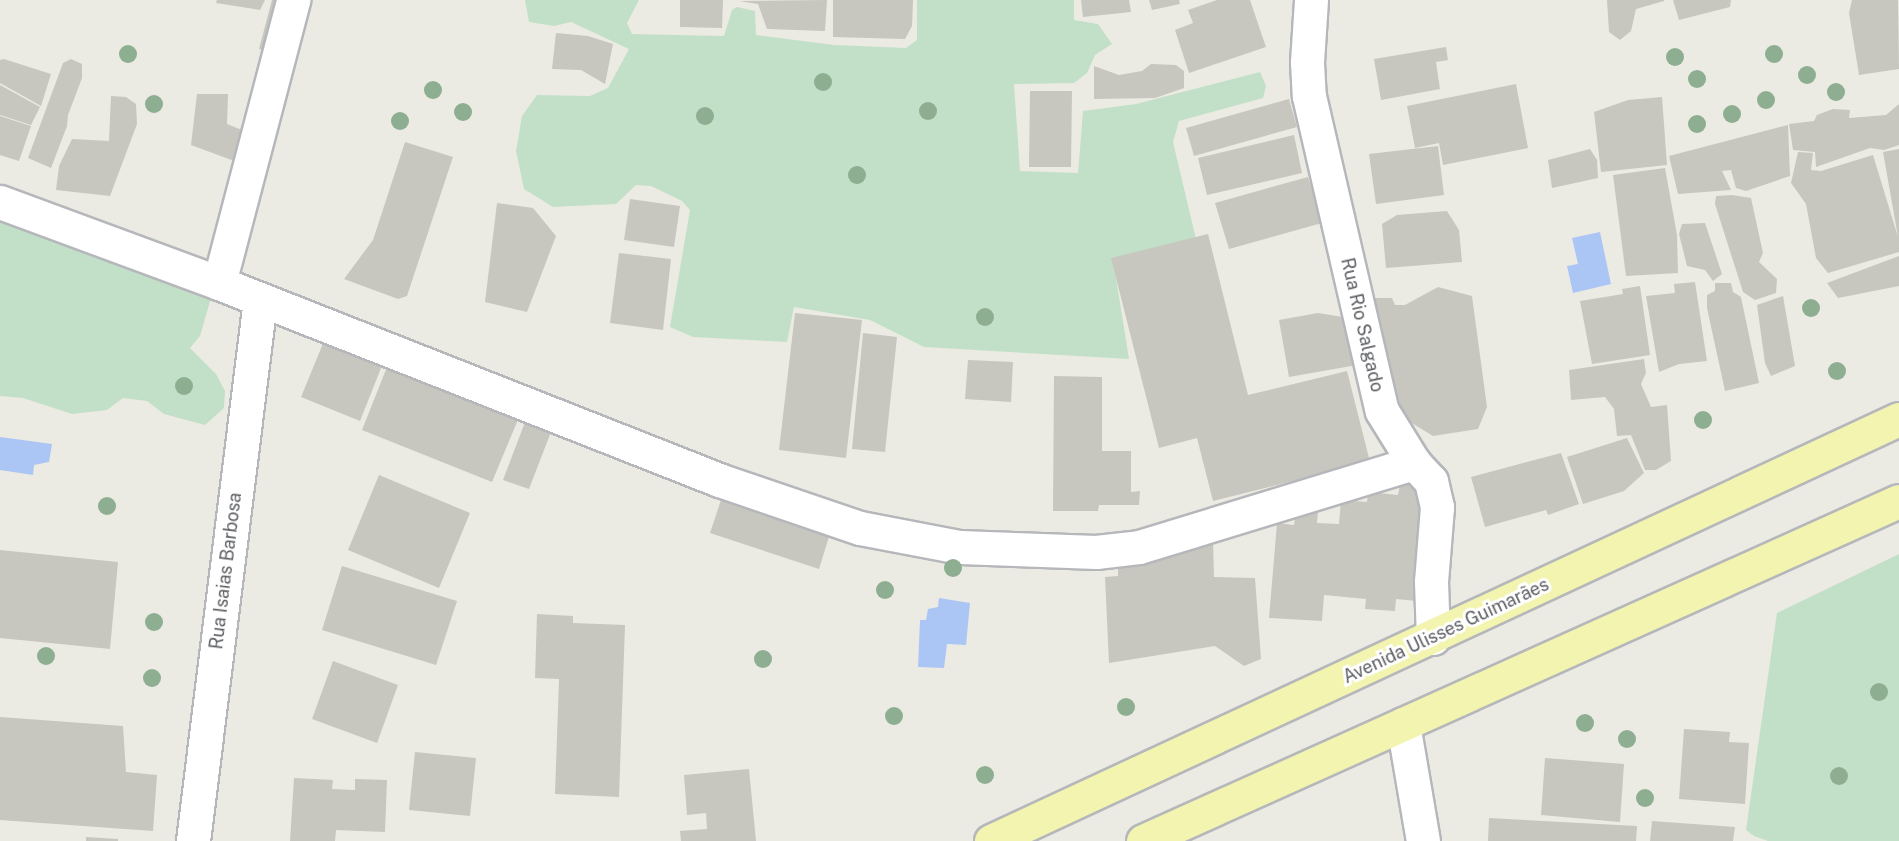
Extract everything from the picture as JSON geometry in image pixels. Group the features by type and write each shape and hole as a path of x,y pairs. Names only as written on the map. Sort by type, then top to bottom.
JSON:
{"main road":[{"name":"Avenida Ulisses Guimarães","path":"991,841 1433,638 1899,419"},
{"path":"1143,841 1899,501"}],"street":[{"path":"219,283 293,0"},
{"name":"Rua Rio Salgado","path":"1311,0 1307,62 1310,96 1382,411 1414,463 1431,481 1437,507 1431,581 1433,638"},
{"path":"0,202 219,283 719,480 860,528 960,547 1096,552 1139,548 1414,463"},
{"name":"Rua Isaias Barbosa","path":"193,841 260,300"},
{"path":"1403,724 1423,841"}],"green space":[{"path":"525,0 639,0 627,23 632,34 724,36 732,10 737,7 755,11 756,35 834,45 906,48 917,40 917,0 1074,0 1074,20 1098,24 1112,44 1095,55 1087,73 1074,83 1014,84 1020,171 1078,173 1083,111 1136,104 1260,72 1266,86 1263,98 1179,121 1173,142 1196,239 1113,259 1129,359 924,347 870,320 794,307 787,342 693,337 670,327 690,210 682,201 651,186 636,185 616,204 553,207 524,189 516,151 522,116 537,95 590,96 608,88 629,49 571,22 554,26 529,22"},
{"path":"0,189 181,253 211,298 200,336 190,348 216,374 225,391 224,408 205,425 164,414 147,401 123,398 107,410 72,414 23,398 0,396"},
{"path":"1899,554 1899,841 1768,841 1754,836 1746,830 1777,613"}],"water":[{"path":"1600,232 1611,284 1573,293 1567,266 1578,264 1572,238"},
{"path":"0,437 52,444 49,462 34,465 33,475 0,470"},
{"path":"939,598 970,603 966,645 947,644 944,668 918,667 920,620 926,620 928,609 938,607"}],"building":[{"path":"217,0 265,0 260,10 216,3"},
{"path":"272,0 286,0 273,52 259,49"},
{"path":"680,0 723,0 722,28 680,27"},
{"path":"827,0 825,31 767,29 758,4 739,1"},
{"path":"833,0 913,0 912,26 905,39 833,37"},
{"path":"1081,0 1129,0 1131,12 1083,17"},
{"path":"1149,0 1179,0 1180,4 1152,10"},
{"path":"1217,0 1250,0 1266,47 1189,73 1175,30 1193,23 1188,10"},
{"path":"1607,0 1664,1 1636,9 1631,31 1620,40 1609,32"},
{"path":"1673,0 1731,0 1730,7 1679,20"},
{"path":"1852,0 1898,0 1899,69 1859,75 1849,13"},
{"path":"556,33 588,36 613,44 605,84 581,70 552,69"},
{"path":"1446,47 1448,60 1436,62 1440,89 1381,100 1374,59"},
{"path":"4,59 51,74 41,106 0,83 0,60"},
{"path":"71,59 82,64 82,78 68,115 67,126 51,168 28,158 63,63"},
{"path":"1151,64 1176,65 1184,71 1184,88 1155,98 1094,99 1094,66 1119,75 1142,71"},
{"path":"1516,84 1528,148 1443,165 1439,143 1415,148 1407,106"},
{"path":"0,85 40,107 31,125 0,115"},
{"path":"1030,91 1072,91 1071,167 1029,167"},
{"path":"197,94 228,94 227,124 257,136 245,165 191,145"},
{"path":"111,96 126,97 136,104 137,124 110,196 56,190 59,166 72,139 109,141"},
{"path":"1662,97 1667,165 1601,172 1594,112 1628,100"},
{"path":"1289,99 1297,127 1194,156 1186,128"},
{"path":"1899,104 1899,145 1884,150 1870,148 1816,167 1815,152 1793,150 1789,124 1814,121 1817,115 1833,109 1850,110 1849,118 1886,115"},
{"path":"0,116 31,126 19,161 0,155"},
{"path":"1788,125 1790,176 1746,191 1736,188 1731,170 1722,171 1731,190 1678,194 1669,156"},
{"path":"1294,135 1302,173 1207,195 1198,158"},
{"path":"405,142 453,157 407,296 398,299 344,279 373,240"},
{"path":"1438,146 1444,195 1376,204 1369,154"},
{"path":"1590,149 1597,160 1598,178 1552,188 1548,160"},
{"path":"1899,149 1899,252 1828,273 1816,258 1806,204 1791,183 1798,152 1813,153 1811,170 1821,171 1873,155 1898,237 1883,152"},
{"path":"1665,168 1677,235 1678,273 1626,276 1613,175"},
{"path":"1308,177 1322,223 1229,249 1215,203"},
{"path":"1732,195 1751,198 1763,253 1759,262 1777,279 1776,293 1755,300 1743,292 1715,204 1716,196"},
{"path":"630,199 680,206 674,247 624,240"},
{"path":"497,203 533,208 556,236 527,312 485,302"},
{"path":"1447,211 1459,230 1462,262 1386,268 1382,224 1397,215"},
{"path":"1705,223 1722,274 1713,281 1705,270 1687,266 1679,234 1682,224"},
{"path":"1208,234 1248,395 1347,371 1370,462 1213,501 1197,438 1159,448 1111,258"},
{"path":"619,253 671,259 663,330 610,323"},
{"path":"1899,256 1899,286 1838,298 1827,283"},
{"path":"1695,282 1707,361 1679,364 1659,372 1646,296 1675,293 1674,284"},
{"path":"1715,283 1731,283 1733,292 1741,297 1759,383 1725,391 1707,308 1707,295 1715,291"},
{"path":"1640,286 1650,355 1592,364 1580,301 1623,294 1622,289"},
{"path":"1438,287 1472,296 1487,407 1478,429 1433,436 1402,417 1389,385 1370,309 1375,298 1392,298 1395,305 1405,305"},
{"path":"1783,296 1795,366 1771,376 1765,363 1757,305"},
{"path":"795,313 862,320 846,458 779,450"},
{"path":"1318,313 1349,318 1357,365 1289,377 1279,320"},
{"path":"329,329 387,353 360,421 301,397"},
{"path":"863,333 897,337 885,452 852,449"},
{"path":"391,357 522,410 492,482 362,430"},
{"path":"1644,359 1646,373 1641,384 1651,407 1667,405 1671,461 1656,470 1645,470 1631,435 1617,436 1614,409 1605,397 1571,400 1569,370"},
{"path":"968,360 1013,362 1011,402 965,399"},
{"path":"1054,376 1102,377 1102,451 1131,451 1131,492 1140,491 1139,505 1099,505 1098,511 1053,511"},
{"path":"530,409 556,419 529,489 503,480"},
{"path":"1627,438 1644,473 1624,491 1583,504 1567,457"},
{"path":"1561,453 1579,504 1548,515 1546,510 1485,527 1471,477"},
{"path":"379,475 470,513 439,588 348,550"},
{"path":"1400,484 1426,486 1417,601 1396,599 1395,611 1365,609 1366,599 1324,595 1322,621 1269,618 1277,523 1294,525 1296,510 1318,512 1317,523 1339,524 1341,500 1367,502 1368,492 1398,495"},
{"path":"724,491 832,527 819,569 710,533"},
{"path":"1213,541 1214,577 1255,578 1261,659 1244,666 1215,646 1109,663 1105,577 1118,576 1118,562"},
{"path":"0,550 118,562 110,649 0,638"},
{"path":"342,566 457,601 436,665 322,630"},
{"path":"537,614 573,616 573,623 625,625 619,797 555,794 559,679 535,678"},
{"path":"333,661 398,685 377,743 312,719"},
{"path":"0,717 123,726 126,772 157,775 153,831 0,820"},
{"path":"1684,729 1730,732 1729,742 1749,743 1745,804 1679,799"},
{"path":"415,752 476,758 470,816 409,810"},
{"path":"1545,758 1624,764 1620,822 1541,815"},
{"path":"749,769 756,841 681,841 680,831 707,829 706,813 687,815 684,775"},
{"path":"294,778 333,780 332,789 355,790 355,779 387,780 385,832 336,830 335,841 290,841"},
{"path":"1489,818 1637,826 1636,841 1488,841"},
{"path":"1652,821 1735,827 1733,841 1650,841"},
{"path":"86,837 118,839 118,841 86,841"}]}
